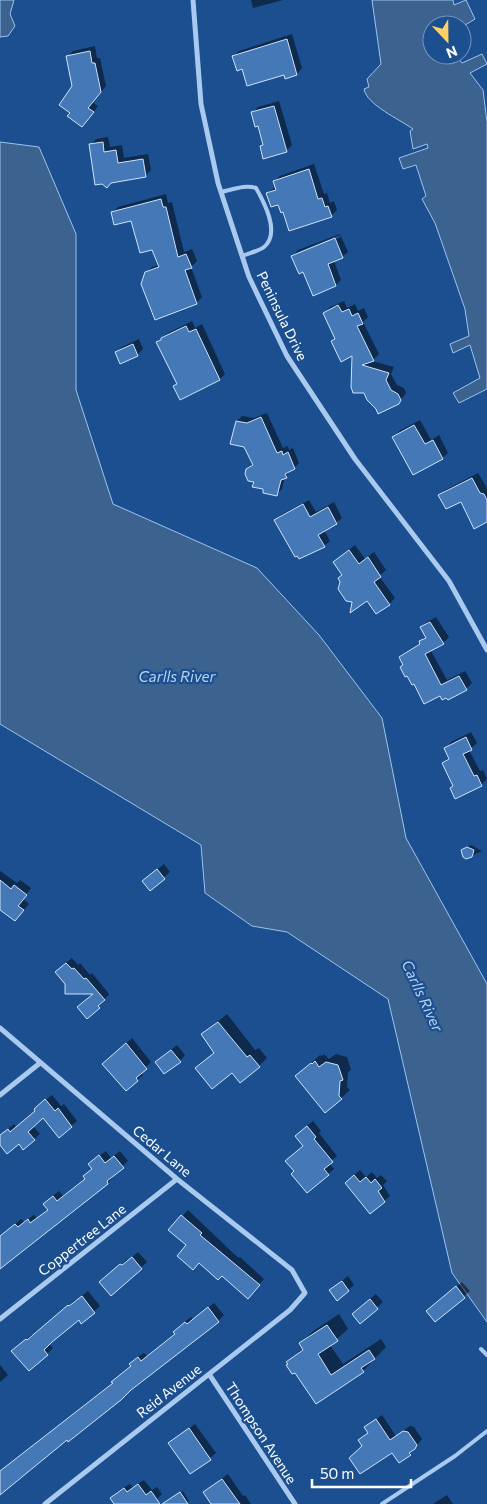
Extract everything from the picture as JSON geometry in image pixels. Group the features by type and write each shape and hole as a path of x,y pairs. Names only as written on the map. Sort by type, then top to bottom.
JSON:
{"street":[{"name":"Peninsula Drive","path":"193,0 201,104 221,192 249,277 287,356 354,459 449,581 487,650"},
{"name":"Cedar Lane","path":"0,1028 177,1179 292,1270 305,1293"},
{"path":"0,1095 40,1063"},
{"name":"Coppertree Lane","path":"0,1319 177,1179"},
{"name":"Reid Avenue","path":"44,1504 290,1310 305,1293"},
{"name":"Thompson Avenue","path":"209,1374 295,1504"}],"lane":[{"path":"221,192 242,187 251,186 256,188 267,213 272,229 268,242 264,247 242,256"},
{"path":"481,1349 487,1355"},
{"path":"382,1504 455,1456 487,1431"}],"water":[{"path":"0,0 14,0 10,14 15,26 8,36 0,37"},
{"path":"372,0 453,0 454,5 466,0 475,19 472,21 472,15 422,15 422,65 472,65 472,58 482,54 487,64 470,73 483,90 487,122 487,389 459,403 453,393 480,378 470,345 453,353 450,344 469,336 465,309 435,223 422,199 426,196 416,165 403,169 399,158 428,148 427,144 413,149 410,131 413,129 377,106 366,95 364,89 369,87 367,79 381,64"},
{"name":"Carlls River","path":"0,142 39,147 76,234 76,390 113,504 257,568 319,635 382,718 406,838 487,984 487,1322 452,1273 388,999 287,932 252,926 205,893 201,845 0,724"}],"building":[{"path":"287,39 297,75 285,79 284,75 247,86 242,69 237,71 232,56"},
{"path":"90,51 92,63 95,63 101,92 88,108 94,112 82,127 67,116 70,113 59,105 72,86 66,56"},
{"path":"274,106 287,152 263,159 260,146 263,145 258,126 255,127 251,112"},
{"path":"103,142 104,152 116,150 118,163 143,159 146,177 111,183 107,188 102,184 95,185 89,144"},
{"path":"309,169 318,199 322,198 325,207 328,206 332,217 289,231 283,212 281,213 278,205 271,207 266,193 276,190 273,181"},
{"path":"161,199 163,207 166,207 178,257 186,254 192,268 185,270 197,304 155,320 141,284 145,272 159,267 152,250 140,253 131,221 114,225 111,212"},
{"path":"335,238 343,258 328,264 336,286 313,296 303,272 299,274 291,256"},
{"path":"338,305 342,312 349,309 352,316 358,313 363,324 357,326 374,361 362,365 389,373 386,380 391,390 398,394 401,400 399,404 378,414 364,393 353,393 351,387 352,356 341,362 331,341 335,339 323,313"},
{"path":"186,326 189,332 196,329 220,380 180,400 173,386 177,384 156,342"},
{"path":"133,344 138,356 120,364 115,352"},
{"path":"261,417 277,453 282,451 283,455 288,452 295,469 285,474 287,478 281,480 277,496 263,493 263,489 252,487 254,482 248,481 245,474 246,469 253,465 244,447 230,444 236,421 247,423"},
{"path":"414,425 425,444 433,440 443,459 413,475 392,437"},
{"path":"472,478 480,493 484,494 487,500 487,522 474,529 461,502 446,509 438,495"},
{"path":"303,504 310,517 328,507 337,524 318,535 325,547 299,559 297,556 295,557 274,520"},
{"path":"349,550 359,564 368,557 381,577 374,582 390,605 376,614 367,601 350,613 352,602 346,601 338,589 340,582 338,578 342,575 333,562"},
{"path":"430,622 444,644 425,654 441,685 459,676 467,690 448,700 446,698 442,700 440,696 424,704 414,684 412,685 407,676 405,677 400,667 403,665 399,657 420,644 419,641 426,638 420,627"},
{"path":"466,737 472,750 463,754 474,776 477,775 482,786 455,799 450,788 453,786 442,763 449,759 444,748"},
{"path":"467,847 474,850 472,857 466,859 463,857 461,850"},
{"path":"157,869 165,879 150,891 142,881"},
{"path":"0,880 11,889 14,885 27,895 18,906 24,910 15,921 0,910"},
{"path":"66,963 72,969 74,968 84,979 86,978 105,1000 98,1006 100,1008 87,1019 77,1007 93,994 65,994 65,984 55,972"},
{"path":"218,1022 247,1057 250,1055 260,1067 240,1083 232,1073 212,1089 195,1068 214,1053 201,1034"},
{"path":"126,1043 147,1069 136,1078 138,1081 126,1091 102,1064"},
{"path":"171,1050 181,1062 164,1074 155,1062"},
{"path":"315,1061 319,1067 326,1062 338,1065 343,1080 340,1081 339,1096 342,1099 325,1113 295,1076"},
{"path":"45,1099 55,1111 58,1108 72,1127 59,1138 43,1118 28,1132 35,1140 23,1150 19,1144 7,1154 0,1145 0,1135 8,1129 10,1132 35,1111 34,1109"},
{"path":"307,1126 316,1137 314,1139 333,1162 324,1169 329,1175 307,1193 291,1174 294,1171 285,1161 303,1146 295,1136"},
{"path":"99,1155 105,1163 114,1156 124,1168 107,1181 108,1184 0,1269 0,1236 15,1224 18,1227 28,1219 30,1223 48,1210 43,1204 53,1196 57,1201 85,1179 83,1176 92,1169 88,1164"},
{"path":"354,1175 360,1182 366,1177 371,1183 375,1179 382,1188 378,1191 385,1202 370,1214 345,1183"},
{"path":"181,1215 202,1233 200,1235 260,1285 248,1299 222,1276 218,1280 199,1263 193,1270 177,1256 186,1245 168,1230"},
{"path":"132,1257 142,1269 111,1296 99,1282 120,1264 122,1265"},
{"path":"342,1281 349,1291 337,1301 329,1290"},
{"path":"456,1286 465,1298 435,1322 426,1311"},
{"path":"82,1296 95,1313 81,1324 79,1320 52,1342 44,1350 48,1355 29,1371 11,1351"},
{"path":"370,1299 378,1309 360,1324 352,1314"},
{"path":"208,1307 219,1322 131,1390 68,1442 67,1440 0,1495 0,1471 113,1383 111,1382 131,1366 129,1364 138,1357 141,1361 175,1334 173,1332 185,1322 187,1324"},
{"path":"327,1325 338,1341 318,1354 331,1375 369,1350 375,1359 361,1368 364,1372 316,1404 295,1373 292,1374 286,1362 303,1350 299,1343"},
{"path":"376,1419 390,1440 403,1431 408,1432 417,1445 409,1453 411,1455 399,1463 392,1453 360,1474 349,1458 362,1446 358,1440 368,1433 364,1427"},
{"path":"189,1428 211,1460 190,1474 168,1443"},
{"path":"222,1479 240,1504 211,1504 203,1492"},
{"path":"138,1484 146,1495 151,1491 160,1504 114,1504 110,1498 124,1488 127,1492"},
{"path":"180,1492 188,1504 162,1504"}]}
